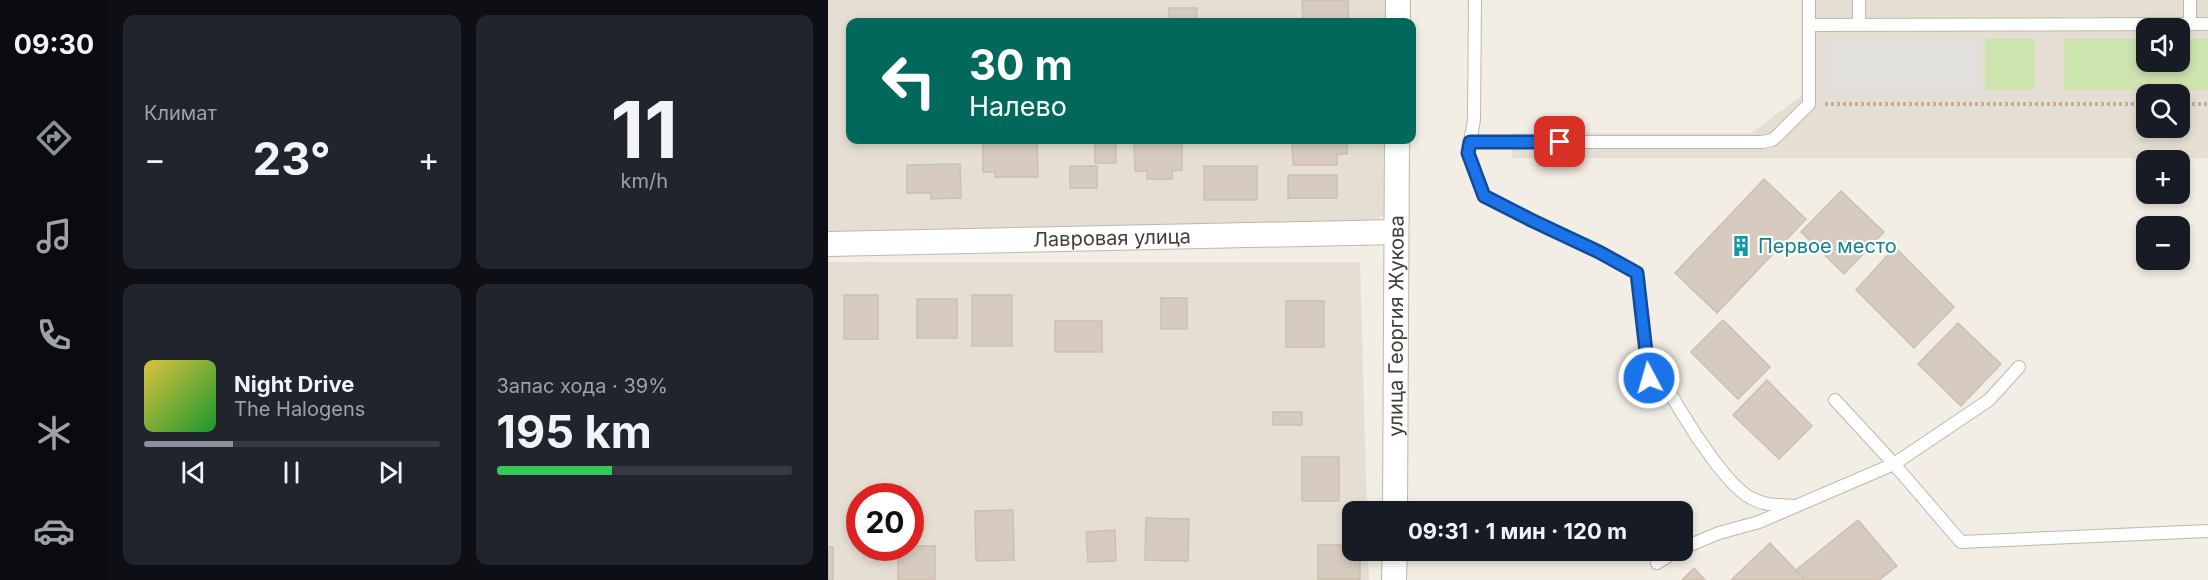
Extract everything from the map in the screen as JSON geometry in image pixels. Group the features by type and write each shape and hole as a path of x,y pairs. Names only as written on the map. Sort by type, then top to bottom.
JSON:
{"street":[{"path":"1398,0 1398,18"},
{"name":"улица Георгия Жукова","path":"1395,501 1397,144"},
{"name":"Лавровая улица","path":"828,244 1396,232"},
{"path":"1395,561 1395,580"}],"lane":[{"path":"1475,0 1474,120 1468,153 1484,196 1637,273 1649,378 1667,387 1720,469 1749,498 1767,504 1796,506"},
{"path":"1470,142 1762,142 1772,140 1809,104 1809,0"},
{"path":"1859,0 1859,24"},
{"path":"2190,0 2190,18"},
{"path":"1809,25 2136,24"},
{"path":"2190,24 2208,24"},
{"path":"1693,544 1719,533 1759,522 1894,464 1989,400 2019,367"},
{"path":"1835,400 1961,542 2208,531"}],"path":[{"path":"1809,104 2136,104"},
{"path":"2190,104 2208,104"}],"shaded area":[{"path":"828,0 1392,0 1392,18 846,18 846,144 1391,144 1390,210 1368,226 828,231"},
{"path":"1801,0 2208,0 2208,158 2190,158 2190,150 2136,150 2136,158 1512,158 1512,133 1751,133 1801,96"},
{"path":"1827,39 1979,39 1979,93 1827,93"},
{"path":"828,262 1360,262 1367,501 1342,501 1342,561 1368,561 1369,580 828,580"}],"green space":[{"path":"1985,39 2034,39 2034,90 1985,90"},
{"path":"2064,39 2136,39 2136,72 2190,72 2190,39 2208,39 2208,90 2190,90 2190,84 2136,84 2136,90 2064,90"}],"building":[{"path":"1302,0 1348,0 1349,18 1303,18"},
{"path":"1169,8 1197,8 1197,18 1169,18"},
{"path":"983,144 1037,144 1038,177 995,177 995,172 983,172"},
{"path":"1095,144 1116,144 1116,163 1095,163"},
{"path":"1134,144 1182,144 1182,170 1172,171 1172,179 1147,179 1147,171 1135,171"},
{"path":"1292,144 1347,144 1347,154 1337,154 1337,165 1293,165"},
{"path":"960,164 961,198 931,199 931,193 907,193 907,165"},
{"path":"1070,166 1097,166 1097,188 1070,188"},
{"path":"1204,166 1257,166 1257,200 1204,200"},
{"path":"1288,175 1337,175 1337,198 1288,198"},
{"name":"Первое место","path":"1764,179 1806,219 1717,313 1675,273"},
{"path":"1841,191 1884,232 1844,274 1801,232"},
{"name":"Первое место","path":"1895,247 1954,307 1914,348 1856,290"},
{"path":"844,295 878,295 878,339 844,339"},
{"path":"972,295 1012,295 1012,346 972,346"},
{"path":"1161,298 1187,298 1187,329 1161,329"},
{"path":"917,299 957,299 957,338 917,338"},
{"path":"1286,301 1324,301 1324,347 1286,347"},
{"path":"1723,320 1770,367 1738,399 1691,352"},
{"path":"1055,321 1102,321 1102,352 1055,352"},
{"path":"1958,323 2001,364 1961,406 1918,364"},
{"path":"1767,380 1812,426 1779,459 1733,415"},
{"path":"1273,412 1302,412 1302,425 1273,425"},
{"path":"1302,457 1339,457 1339,501 1302,501"},
{"path":"1013,510 1014,560 976,561 975,511"},
{"path":"1146,518 1189,519 1188,561 1145,560"},
{"path":"1858,520 1897,566 1879,580 1805,580 1796,570"},
{"path":"1115,530 1116,561 1088,562 1086,532"},
{"path":"1770,543 1805,580 1731,580"},
{"path":"1318,545 1342,545 1342,561 1360,561 1360,579 1318,579"},
{"path":"924,546 935,546 935,580 898,580 898,561 924,561"},
{"path":"828,547 833,547 833,580 828,580"},
{"path":"1694,568 1705,580 1682,580"}],"place":[{"name":"Первое место","path":"1741,246"}],"route":[{"path":"1560,142 1470,142 1468,153 1484,196 1637,273 1649,378"}]}
